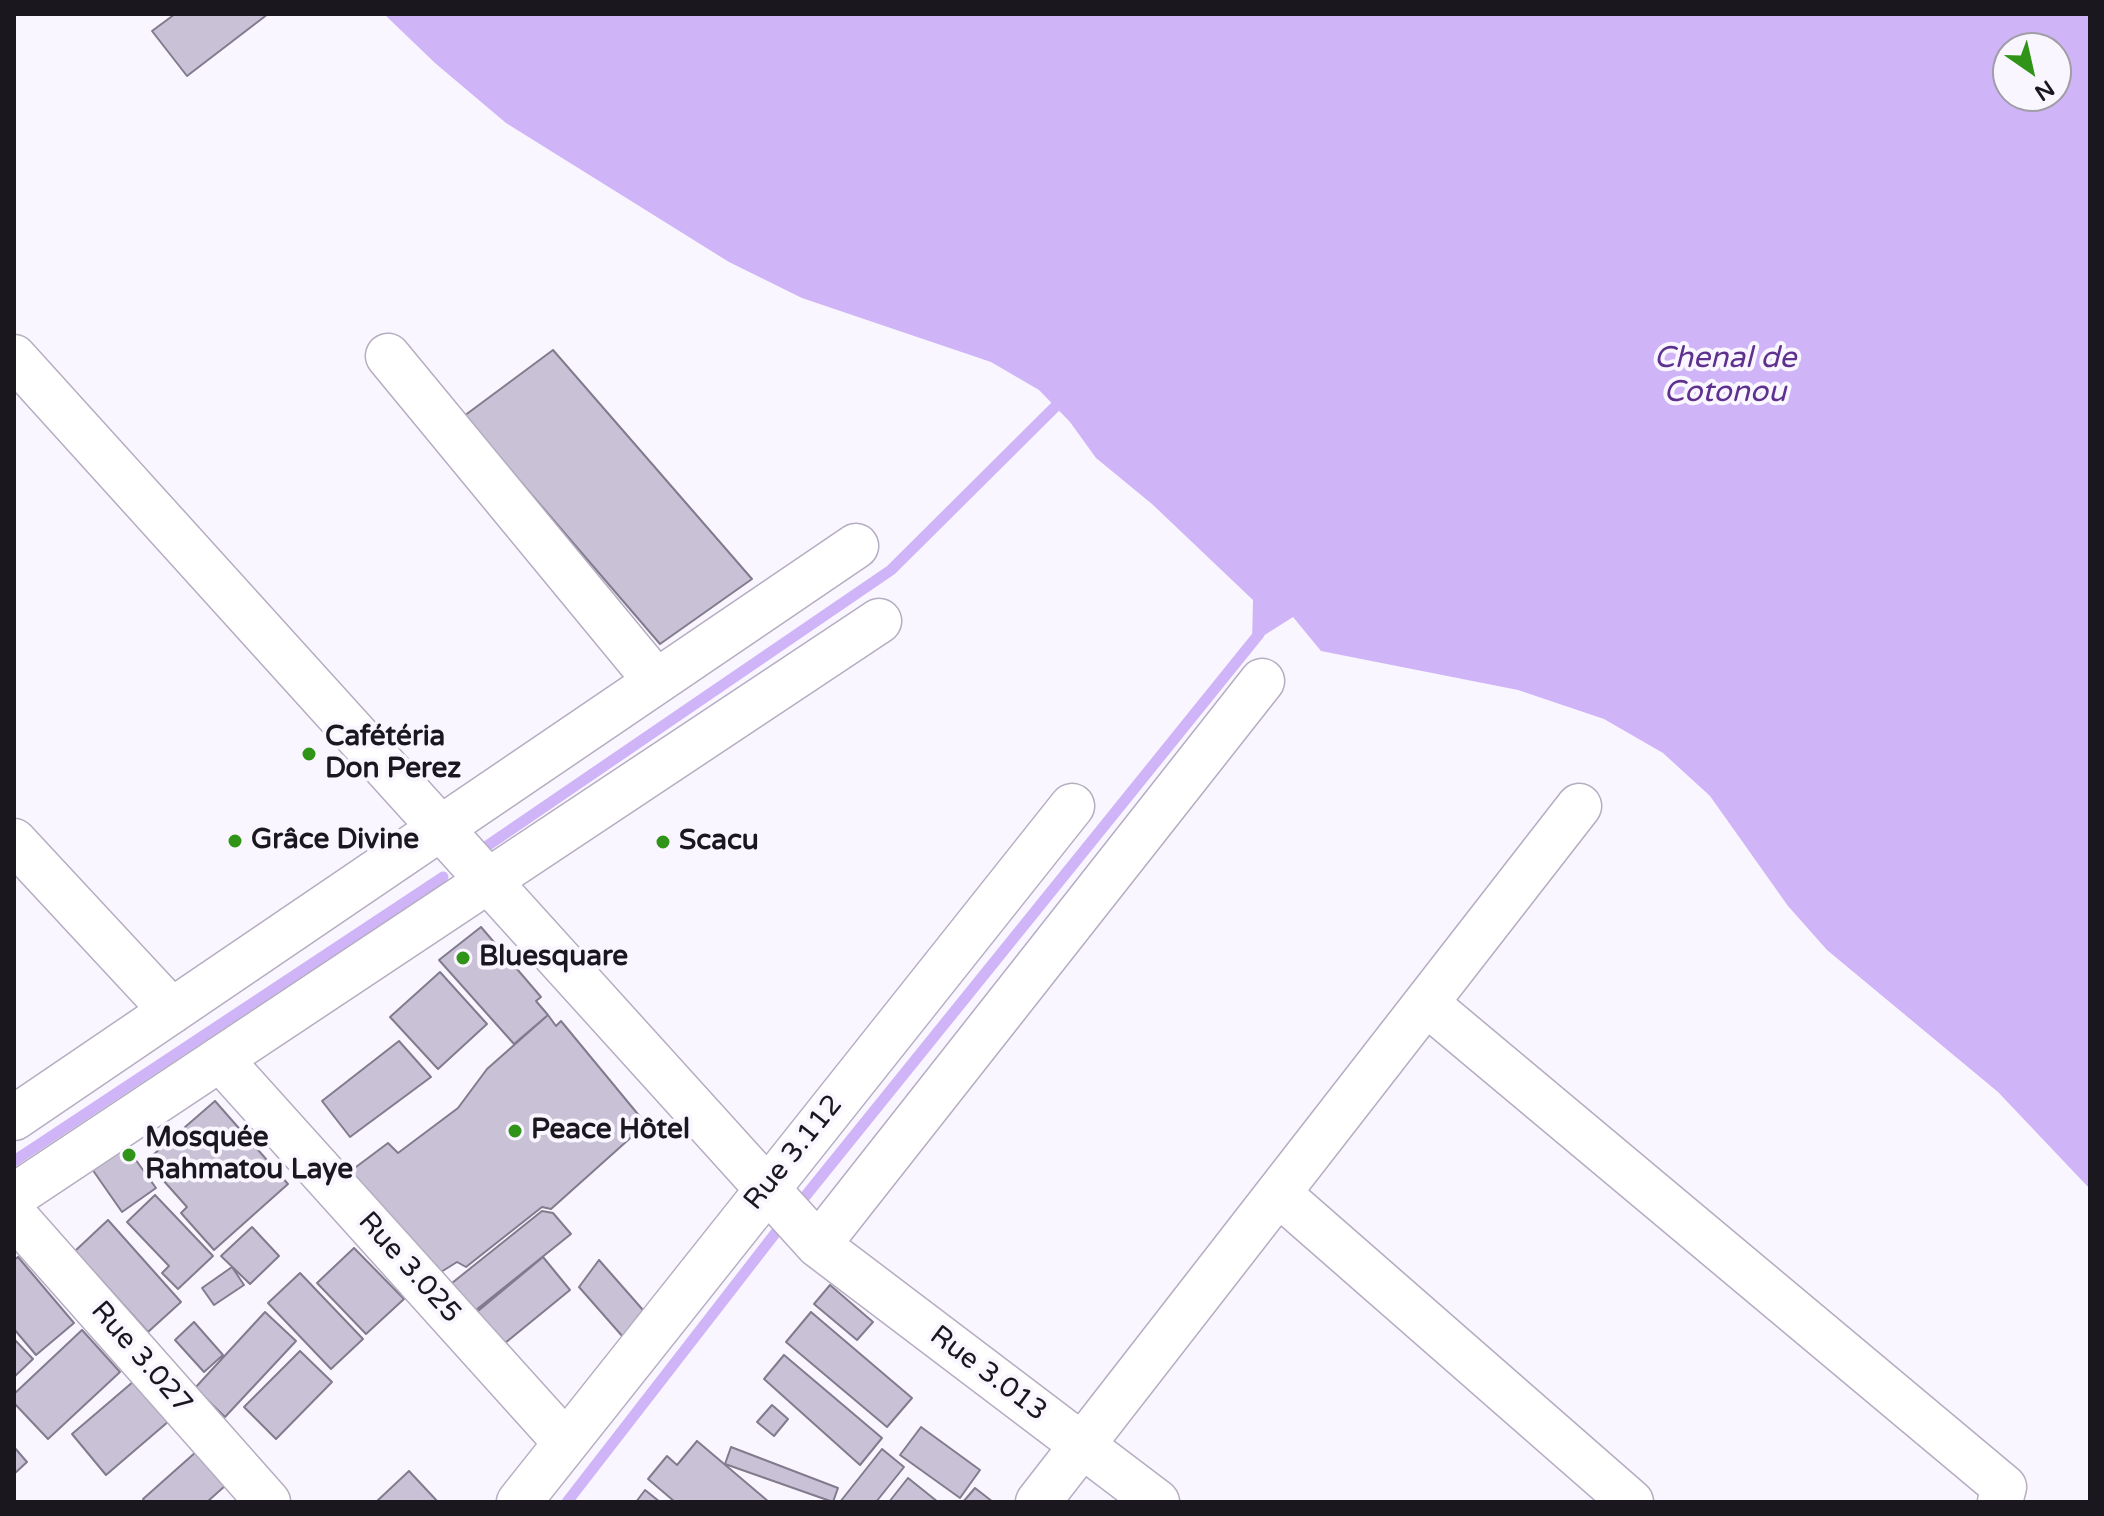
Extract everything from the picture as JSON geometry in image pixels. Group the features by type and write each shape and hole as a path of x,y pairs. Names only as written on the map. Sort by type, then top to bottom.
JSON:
{"street":[{"path":"388,356 656,681"},
{"name":"Rue 3.013","path":"14,357 818,1245 1157,1502"},
{"path":"14,1118 856,546"},
{"path":"14,1196 879,621"},
{"path":"818,1245 1262,681"},
{"name":"Rue 3.112","path":"519,1502 766,1187 1072,806"},
{"path":"1038,1502 1579,806"},
{"path":"14,841 172,1011"},
{"path":"1427,1004 2004,1487 2000,1502"},
{"name":"Rue 3.025","path":"220,1059 565,1442"},
{"path":"1279,1194 1631,1502"},
{"name":"Rue 3.027","path":"14,1215 268,1502"}],"water":[{"name":"Chenal de Cotonou","path":"384,14 2090,14 2090,1189 1998,1092 1827,950 1788,906 1710,796 1663,753 1604,719 1518,690 1321,651 1293,617 1252,643 1253,600 1152,504 1096,458 1070,422 1039,390 991,362 802,298 729,262 506,123 435,63"}],"building":[{"path":"175,14 268,14 187,76 152,31"},
{"path":"553,350 752,579 660,644 464,416"},
{"path":"481,927 541,997 536,1001 548,1015 514,1044 439,960"},
{"path":"440,972 487,1024 438,1069 390,1017"},
{"path":"548,1015 556,1026 561,1021 646,1124 551,1209 542,1207 466,1267 457,1262 441,1272 348,1173 388,1143 398,1153 458,1108 487,1069"},
{"path":"399,1041 431,1077 350,1137 322,1101"},
{"path":"215,1101 288,1184 214,1250 181,1213 187,1207 146,1161"},
{"path":"125,1145 156,1188 122,1212 92,1169"},
{"path":"155,1195 213,1256 178,1289 162,1273 169,1266 127,1222"},
{"path":"542,1211 553,1213 571,1234 471,1314 447,1287"},
{"path":"108,1220 181,1302 148,1332 75,1251"},
{"path":"252,1227 279,1256 250,1284 221,1256"},
{"path":"354,1248 404,1299 366,1334 317,1283"},
{"path":"18,1257 74,1323 36,1355 14,1329 14,1260"},
{"path":"543,1257 570,1290 499,1348 472,1316"},
{"path":"599,1260 643,1310 623,1337 579,1287"},
{"path":"232,1267 244,1285 214,1305 202,1288"},
{"path":"300,1273 363,1339 331,1369 268,1303"},
{"path":"830,1285 873,1322 857,1340 814,1304"},
{"path":"265,1312 296,1341 225,1417 195,1388"},
{"path":"811,1312 912,1398 887,1427 786,1342"},
{"path":"194,1322 223,1355 204,1372 175,1340"},
{"path":"82,1330 120,1372 48,1439 14,1403 14,1394"},
{"path":"14,1339 33,1359 14,1377"},
{"path":"300,1351 332,1382 276,1439 244,1407"},
{"path":"784,1355 882,1438 860,1465 764,1379"},
{"path":"134,1381 169,1421 106,1475 72,1434"},
{"path":"772,1405 788,1419 774,1436 757,1422"},
{"path":"921,1427 980,1470 960,1498 900,1455"},
{"path":"697,1441 769,1502 675,1502 648,1479 667,1456 677,1465"},
{"path":"14,1447 27,1462 14,1474"},
{"path":"731,1447 838,1488 833,1502 725,1464"},
{"path":"882,1449 904,1467 876,1502 840,1502"},
{"path":"197,1451 226,1485 207,1502 145,1502 143,1499"},
{"path":"409,1471 438,1502 376,1502"},
{"path":"908,1478 938,1502 889,1502"},
{"path":"975,1488 993,1502 963,1502"},
{"path":"645,1490 660,1502 636,1502"}],"waterway":[{"path":"484,848 891,570 1065,397"},
{"path":"795,1209 1259,634"},
{"path":"14,1161 443,877"},
{"path":"567,1502 784,1222"}],"place":[{"name":"Cafétéria Don Perez","path":"309,754"},
{"name":"Grâce Divine","path":"235,841"},
{"name":"Scacu","path":"663,842"},
{"name":"Bluesquare","path":"463,958"},
{"name":"Peace Hôtel","path":"515,1131"},
{"name":"Mosquée Rahmatou Laye","path":"129,1155"}]}
